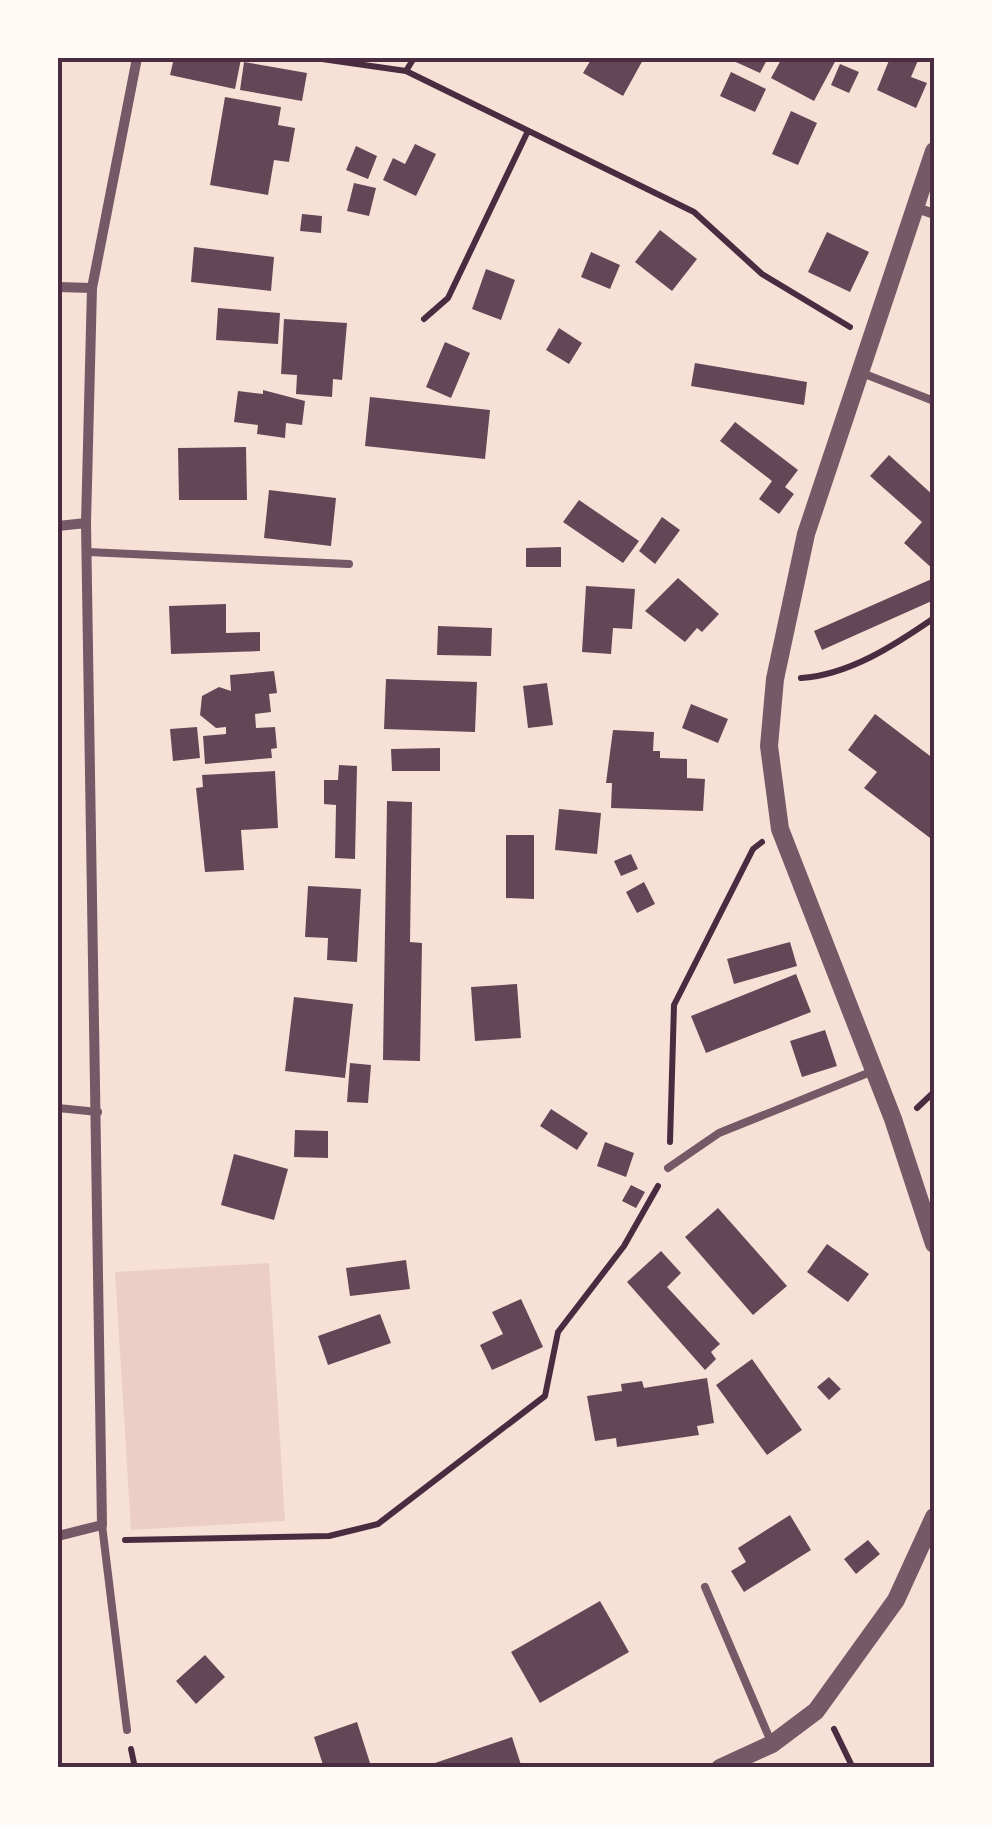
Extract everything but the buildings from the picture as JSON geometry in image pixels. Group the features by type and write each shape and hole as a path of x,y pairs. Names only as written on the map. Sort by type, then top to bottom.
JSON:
{"street":[{"path":"58,1536 102,1525 86,523 92,288 137,58"},
{"path":"934,151 806,534 775,679 768,746 780,829 934,1244"},
{"path":"914,207 934,214"},
{"path":"58,287 92,288"},
{"path":"58,526 86,523"},
{"path":"720,1768 772,1744 816,1710 896,1600 934,1517"}],"lane":[{"path":"858,372 934,401"},
{"path":"88,552 348,564"},
{"path":"668,1168 719,1133 872,1071"},
{"path":"58,1108 98,1112"},
{"path":"102,1525 127,1730"},
{"path":"705,1587 772,1744"}],"path":[{"path":"315,58 406,72 694,212 762,274 869,337"},
{"path":"406,72 414,58"},
{"path":"424,319 448,298 527,133"},
{"path":"775,679 826,676 900,642 934,618"},
{"path":"104,1541 329,1536 378,1524 545,1396 558,1332 624,1246 668,1168 674,1005 753,849 780,829"},
{"path":"816,1710 840,1736 853,1768"}],"shaded area":[{"path":"269,1263 285,1521 131,1530 115,1272"}]}
